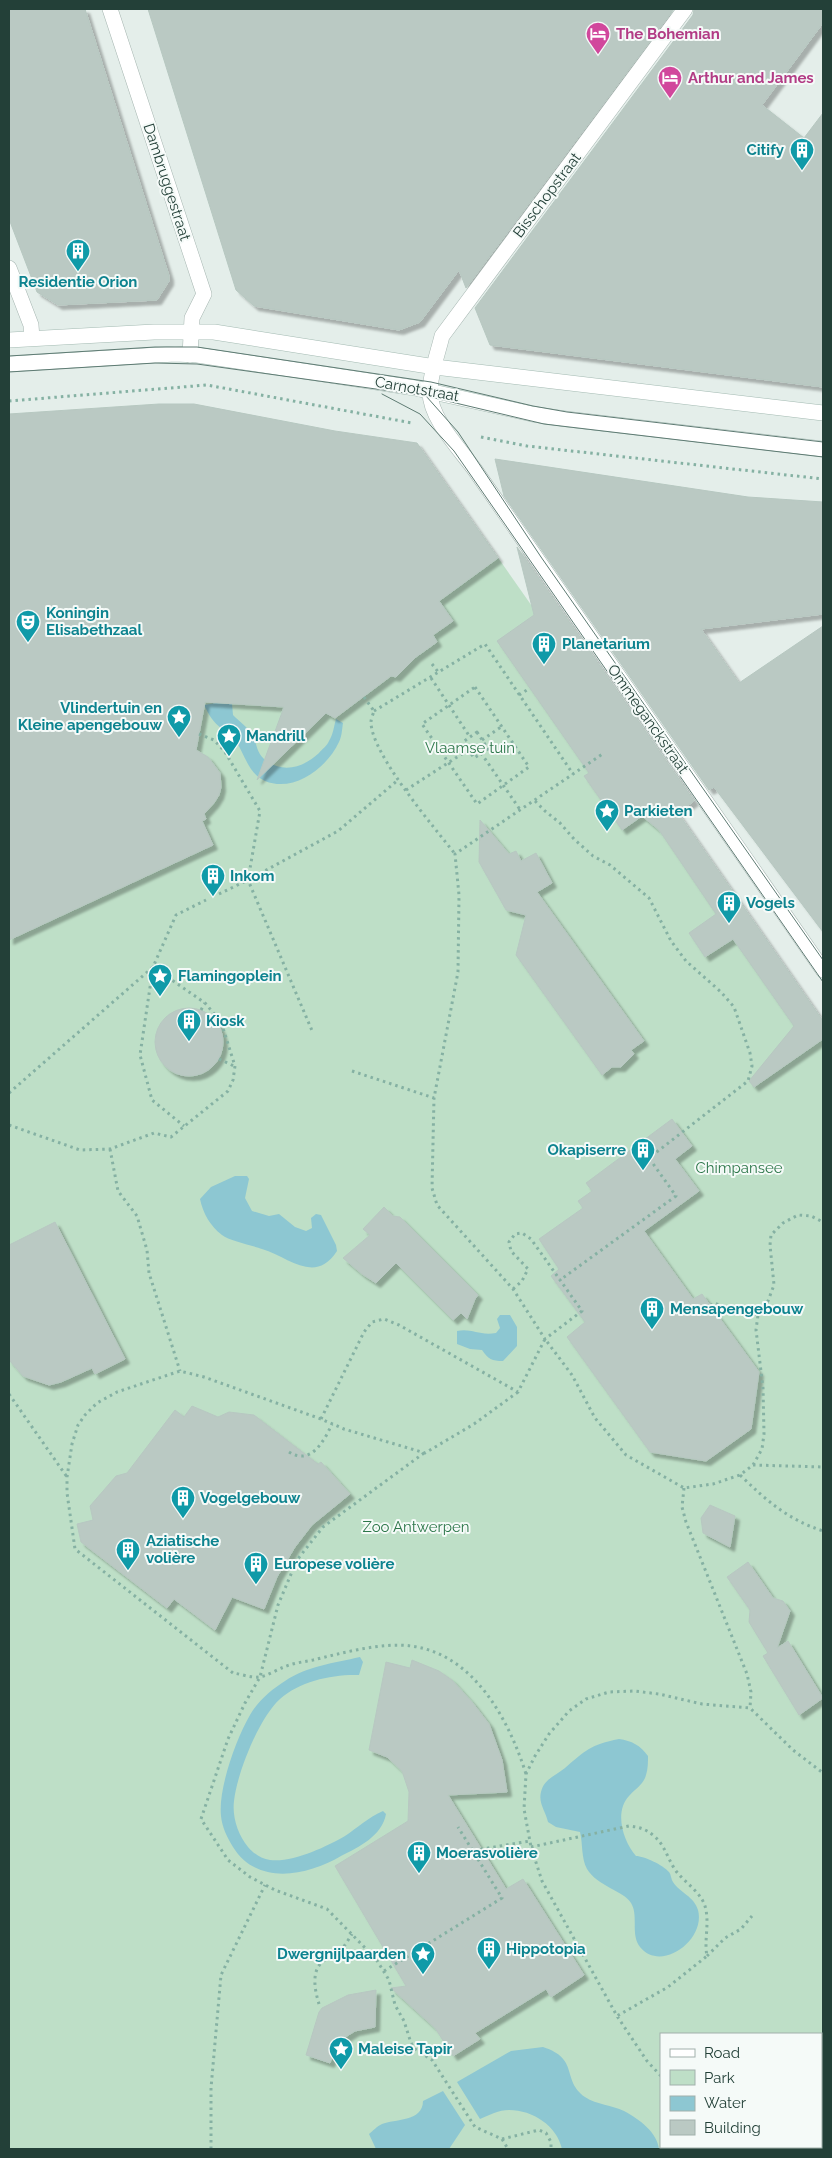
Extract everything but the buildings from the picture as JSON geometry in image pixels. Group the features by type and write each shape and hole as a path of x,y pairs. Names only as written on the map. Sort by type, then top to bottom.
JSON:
{"main road":[{"name":"Dambruggestraat","path":"110,9 204,294 192,318 190,355"},
{"name":"Bisschopstraat","path":"430,391 442,336 683,10"},
{"path":"9,268 31,325 32,338"},
{"name":"Carnotstraat","path":"9,340 191,331 237,334 435,367 823,414"},
{"name":"Carnotstraat","path":"9,364 175,354 190,355 430,391 532,414 823,450"},
{"name":"Ommeganckstraat","path":"430,391 430,401 438,421 475,470 823,970"}],"path":[{"path":"573,774 485,644 374,711 371,723 378,744 398,780 455,854 459,895 458,972 434,1098 432,1188 437,1205 513,1289 572,1376 595,1418 626,1455 684,1488 713,1484 740,1475 753,1465 762,1449 764,1434 763,1388 756,1330 758,1316 768,1301 774,1286 770,1245 771,1235 783,1223 798,1215 811,1216 823,1222"},
{"path":"432,664 439,673"},
{"path":"431,678 470,737"},
{"path":"475,688 501,726 529,768 477,804 422,724 475,688"},
{"path":"519,695 530,688"},
{"path":"364,697 374,711"},
{"path":"482,740 501,726"},
{"path":"477,732 488,749 474,758 463,742 470,737 477,732"},
{"path":"199,734 214,740 225,752 260,811 248,880 313,1033"},
{"path":"406,790 468,750"},
{"path":"481,753 521,811"},
{"path":"455,854 536,801 604,753"},
{"path":"219,894 338,831 398,780"},
{"path":"536,801 545,812 560,823 593,856 610,865 649,898 671,940 686,961 721,992 734,1007 750,1053 752,1066 748,1081 649,1158 676,1196 560,1280"},
{"path":"184,1126 152,1100 140,1055 153,967 176,915 206,900"},
{"path":"9,1125 80,1150 110,1149 154,1133 171,1137 228,1091 234,1080 235,1066 221,1022 205,1003 153,967"},
{"path":"9,1093 153,967"},
{"path":"201,1010 205,1003"},
{"path":"219,1059 235,1066"},
{"path":"352,1071 434,1098"},
{"path":"110,1149 118,1191 136,1216 142,1233 147,1250 150,1273 180,1371"},
{"path":"508,2149 502,2139 475,2127 432,2060 416,2049 411,2042 404,2021 395,2006 389,1980 376,1959 327,1909 265,1884 228,1860 201,1819 228,1739 245,1702 260,1677 278,1605 298,1560 323,1526 425,1453 474,1424 518,1392 546,1339 582,1311 531,1239 522,1233 515,1234 509,1242 511,1251 528,1269 522,1281 513,1289"},
{"path":"711,1306 714,1304 758,1316"},
{"path":"321,1419 364,1332 372,1322 384,1319 399,1325 518,1392"},
{"path":"425,1453 344,1430 321,1419 204,1377 180,1371 118,1392 97,1403 85,1414 78,1425 72,1444 67,1477 67,1493 75,1550 233,1673 260,1677 286,1666 387,1646 410,1646 434,1651 476,1681 494,1702 520,1755 526,1774 524,1809 531,1847 542,1881 617,2016 647,2061 660,2075"},
{"path":"9,1394 67,1477"},
{"path":"289,1452 294,1455 307,1456 324,1442 332,1424"},
{"path":"753,1465 823,1467"},
{"path":"740,1475 770,1504 801,1524 823,1531"},
{"path":"684,1488 682,1507 686,1522 747,1674 751,1692 750,1708"},
{"path":"526,1774 549,1734 569,1711 586,1699 609,1692 634,1690 702,1704 750,1708 793,1750 823,1773"},
{"path":"531,1847 622,1827 643,1828 655,1836 667,1853 675,1870 697,1892 706,1909 705,1947 708,1956"},
{"path":"384,1971 502,1898 458,1828"},
{"path":"475,1853 482,1849 530,1840"},
{"path":"211,2149 211,2088 221,1975 265,1884"},
{"path":"617,2016 668,1987 708,1956 725,1938 741,1929 752,1916"},
{"path":"319,2004 315,1990 318,1966 324,1960 338,1954 352,1934"},
{"path":"502,2139 539,2130 546,2133 551,2142 551,2149"}],"green space":[{"name":"Zoo Antwerpen","path":"480,532 823,1021 823,2149 9,2149 9,829 40,814 18,764 405,584"}],"water":[{"path":"216,703 232,704 233,715 252,735 264,759 271,764 285,768 306,762 319,753 328,743 336,719 343,723 341,737 334,752 318,769 298,781 276,784 259,778 254,773 234,738 216,724 204,705"},
{"path":"235,1176 247,1176 249,1179 245,1198 252,1211 269,1216 279,1214 295,1227 306,1231 312,1228 311,1218 316,1214 321,1215 336,1245 337,1251 329,1261 320,1266 301,1266 258,1247 230,1239 214,1228 203,1209 200,1199 211,1187"},
{"path":"500,1315 510,1315 517,1327 517,1346 503,1361 491,1359 482,1350 470,1349 457,1344 457,1331 467,1330 485,1334 496,1333 500,1328 497,1319"},
{"path":"360,1657 363,1662 359,1675 328,1677 307,1683 288,1693 272,1708 257,1732 244,1761 236,1789 234,1813 244,1842 252,1851 270,1860 298,1857 319,1849 345,1836 368,1819 383,1811 386,1814 384,1822 375,1835 362,1845 313,1869 283,1874 255,1868 243,1859 233,1847 225,1832 221,1816 222,1792 225,1779 234,1750 245,1725 253,1710 261,1701 275,1688 293,1676 321,1666"},
{"path":"619,1739 635,1744 648,1756 648,1768 645,1778 629,1796 622,1810 622,1826 627,1843 636,1856 648,1859 666,1869 670,1873 672,1881 693,1901 698,1910 699,1921 689,1942 680,1950 670,1955 659,1956 649,1954 640,1947 637,1942 631,1903 623,1895 591,1875 584,1860 580,1832 556,1827 548,1822 541,1804 542,1788 550,1778 589,1749"},
{"path":"543,2047 562,2057 574,2084 585,2097 594,2102 624,2111 636,2118 655,2137 659,2149 562,2149 555,2133 543,2121 527,2113 505,2110 480,2119 457,2082 511,2051"},
{"path":"443,2091 465,2125 449,2149 376,2149 369,2134 382,2124 413,2116 422,2108 423,2101"}],"tram line":[{"path":"9,356 155,347 197,347 431,382 567,412 823,442"},
{"path":"9,372 155,363 197,364 426,396 544,424 823,457"},
{"path":"382,394 420,414 454,451 823,982"},
{"path":"426,396 458,432 541,557 823,960"}],"place":[{"name":"The Bohemian","path":"598,55"},
{"name":"Arthur and James","path":"670,99"},
{"name":"Citify","path":"802,171"},
{"name":"Residentie Orion","path":"78,272"},
{"name":"Koningin Elisabethzaal","path":"28,643"},
{"name":"Planetarium","path":"544,665"},
{"name":"Vlindertuin en Kleine apengebouw","path":"179,738"},
{"name":"Mandrill","path":"229,757"},
{"name":"Parkieten","path":"607,832"},
{"name":"Inkom","path":"213,897"},
{"name":"Vogels","path":"729,924"},
{"name":"Flamingoplein","path":"160,997"},
{"name":"Kiosk","path":"189,1042"},
{"name":"Okapiserre","path":"643,1171"},
{"name":"Mensapengebouw","path":"652,1330"},
{"name":"Vogelgebouw","path":"183,1519"},
{"name":"Aziatische volière","path":"128,1571"},
{"name":"Europese volière","path":"256,1585"},
{"name":"Moerasvolière","path":"419,1874"},
{"name":"Hippotopia","path":"489,1970"},
{"name":"Dwergnijlpaarden","path":"423,1975"},
{"name":"Maleise Tapir","path":"341,2070"}],"park label":[{"name":"Vlaamse tuin","path":"470,748"},
{"name":"Chimpansee","path":"739,1168"}]}
